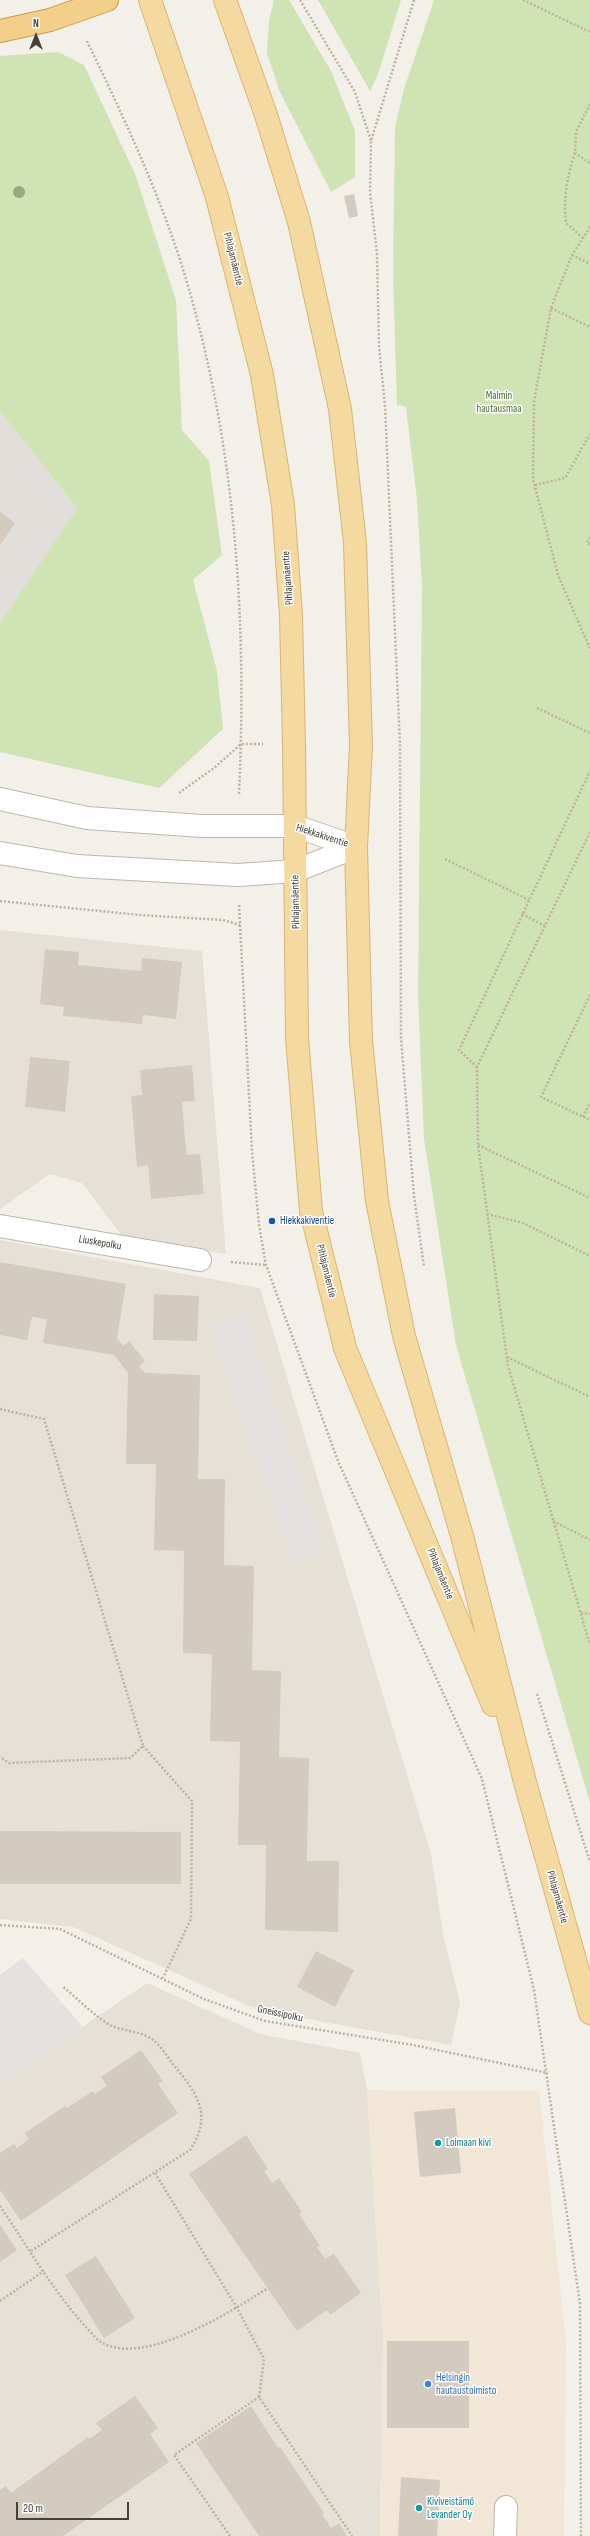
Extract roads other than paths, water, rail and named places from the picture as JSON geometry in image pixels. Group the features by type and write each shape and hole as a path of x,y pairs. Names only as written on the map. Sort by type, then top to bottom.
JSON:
{"highway":[{"path":"0,32 74,12 106,0"}],"main road":[{"name":"Pihlajamäentie","path":"150,0 217,197 262,375 283,513 291,615 297,1038 311,1211 345,1348 525,1782"},
{"name":"Pihlajamäentie","path":"225,0 266,115 299,222 340,409 355,544 362,745 356,847 361,1041 377,1201 404,1336 462,1536 525,1782 590,2013"}],"street":[{"name":"Hiekkakiventie","path":"0,799 87,818 202,826 295,826 356,847"},
{"name":"Hiekkakiventie","path":"0,853 77,866 238,875 295,870 356,847"},
{"name":"Liuskepolku","path":"0,1226 200,1260"},
{"path":"506,2507 506,2536"}],"place":[{"name":"Hiekkakiventie","path":"272,1221"},
{"name":"Loimaan kivi","path":"438,2143"},
{"name":"Helsingin hautaustoimisto","path":"428,2384"},
{"name":"Kiviveistämö Levander Oy","path":"419,2508"}],"park label":[{"name":"Malmin hautausmaa","path":"499,402"}]}
